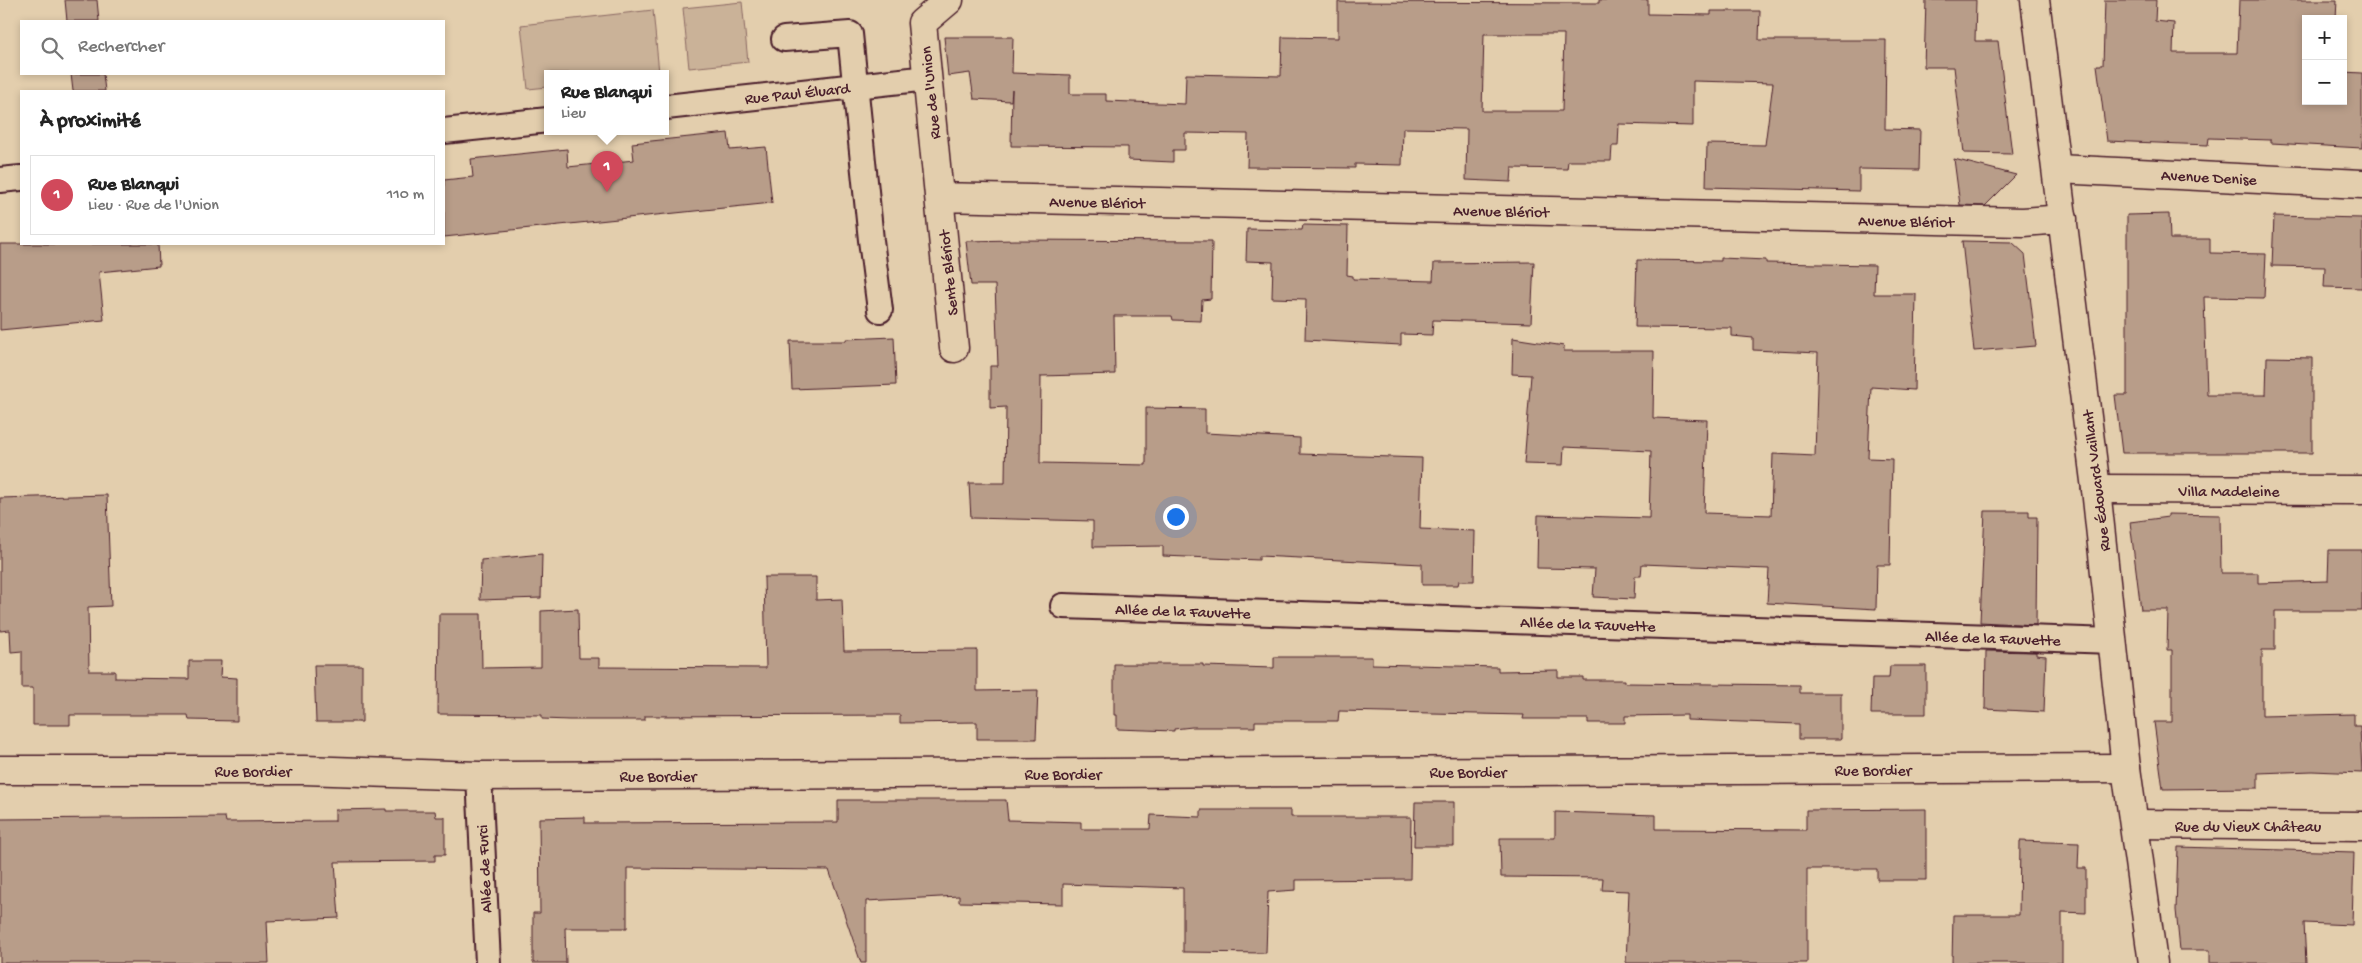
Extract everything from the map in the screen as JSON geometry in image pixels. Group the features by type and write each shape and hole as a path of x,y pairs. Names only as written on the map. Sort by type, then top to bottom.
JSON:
{"street":[{"name":"Rue de l'Union","path":"940,197 922,23 948,0"},
{"name":"Rue Édouard Vaillant","path":"2035,0 2096,489 2126,768 2153,963"},
{"name":"Avenue Denise","path":"2057,169 2362,184"},
{"name":"Avenue Blériot","path":"940,197 2023,222 2063,219"},
{"name":"Sente Blériot","path":"940,197 954,348"},
{"name":"Villa Madeleine","path":"2096,489 2362,490"},
{"name":"Rue Bordier","path":"0,770 304,770 479,776 2126,768"},
{"name":"Rue du Vieux Château","path":"2135,824 2362,826"}],"lane":[{"path":"784,39 850,34 880,310"},
{"name":"Rue Paul Éluard","path":"669,106 928,78"},
{"path":"445,131 544,120"},
{"path":"0,180 20,178"},
{"name":"Allée de la Fauvette","path":"1063,606 2113,641"},
{"name":"Allée de Furci","path":"479,776 488,963"}],"shaded area":[{"path":"742,2 748,62 689,68 683,8"},
{"path":"653,10 659,70 544,70 544,87 528,89 521,25"}],"building":[{"path":"65,0 97,0 99,20 67,20"},
{"path":"1599,0 1648,0 1648,14 1711,15 1711,11 1760,11 1759,40 1886,40 1885,129 1920,130 1919,170 1859,169 1859,191 1706,187 1707,144 1765,145 1773,83 1693,81 1693,126 1619,124 1618,146 1612,146 1611,161 1568,161 1567,169 1512,168 1511,182 1466,180 1467,129 1403,128 1402,165 1355,164 1355,168 1247,167 1248,134 1185,133 1185,150 1173,150 1173,162 1128,160 1128,147 1011,146 1012,90 1011,101 974,99 970,73 948,76 944,37 1013,37 1012,73 1070,75 1070,94 1106,94 1106,101 1185,104 1186,74 1281,76 1282,37 1338,38 1338,2 1599,3","holes":["1484,34 1564,34 1562,111 1482,111"]},
{"path":"1926,0 1976,0 1975,41 1998,41 2012,154 1964,153 1954,67 1924,67"},
{"path":"2105,0 2156,0 2155,21 2174,23 2173,53 2237,53 2239,0 2337,0 2336,15 2302,15 2302,105 2347,105 2347,72 2362,73 2362,148 2271,143 2271,140 2209,138 2208,145 2107,141 2097,65 2103,65"},
{"path":"71,75 103,75 105,90 73,90"},
{"path":"728,133 730,150 766,147 772,203 445,237 445,180 473,177 471,159 567,149 568,167 634,160 632,143"},
{"path":"1954,159 2016,175 1985,206 1960,205"},
{"path":"2169,214 2170,239 2210,239 2210,253 2266,254 2264,298 2204,297 2207,395 2266,395 2267,357 2312,358 2312,453 2122,453 2115,395 2127,395 2127,215"},
{"path":"2274,216 2362,218 2362,288 2324,287 2325,267 2272,266"},
{"path":"1303,225 1348,226 1347,275 1353,276 1353,279 1433,281 1434,263 1534,262 1531,323 1433,320 1432,335 1401,334 1401,345 1305,340 1306,299 1272,298 1273,262 1246,261 1247,229 1302,230"},
{"path":"966,241 1212,241 1211,299 1202,300 1201,321 1173,320 1172,316 1114,316 1115,374 1041,376 1040,463 1146,465 1146,408 1205,409 1205,433 1300,438 1300,454 1422,458 1420,529 1475,531 1474,581 1459,581 1458,585 1422,585 1422,564 1259,556 1259,560 1163,556 1163,546 1093,547 1093,521 971,518 969,483 1005,483 1006,407 990,408 990,366 998,366 995,285 971,285"},
{"path":"1962,241 2012,242 2025,254 2036,346 1974,351"},
{"path":"0,244 158,245 159,266 99,272 104,320 0,330"},
{"path":"1721,258 1766,260 1766,263 1875,265 1874,294 1916,294 1914,390 1871,387 1868,458 1892,459 1890,565 1877,565 1876,609 1767,603 1769,569 1642,564 1641,576 1635,576 1634,599 1593,597 1595,569 1537,568 1538,515 1649,518 1651,451 1564,447 1563,465 1524,464 1531,375 1512,374 1513,338 1564,346 1564,351 1654,351 1653,418 1707,420 1704,513 1771,515 1773,454 1815,456 1818,353 1753,350 1753,338 1732,336 1732,328 1635,327 1637,260 1721,261"},
{"path":"894,337 896,385 792,389 790,341 846,341 846,339"},
{"path":"107,495 111,606 88,607 89,671 115,671 115,678 189,679 189,661 221,661 220,677 237,678 237,721 189,720 188,715 70,715 70,725 33,725 33,688 22,688 22,651 11,652 10,630 0,631 0,498"},
{"path":"1985,511 2029,511 2029,517 2037,517 2036,625 1980,622"},
{"path":"2168,514 2220,515 2221,573 2258,573 2258,583 2328,581 2329,550 2362,550 2362,611 2275,611 2275,650 2262,650 2262,716 2354,714 2354,726 2360,726 2362,773 2312,771 2258,773 2258,788 2163,789 2154,722 2172,722 2172,650 2167,650 2168,610 2141,610 2130,522 2168,517"},
{"path":"542,554 541,598 480,600 481,560"},
{"path":"764,577 816,577 816,600 842,599 844,651 977,650 977,691 1038,690 1036,739 977,739 977,722 900,723 900,715 645,716 645,720 569,720 542,719 542,715 438,714 439,614 481,614 482,668 541,667 541,611 578,609 579,658 599,658 599,667 766,668"},
{"path":"1986,651 2036,652 2036,655 2046,656 2044,712 1985,709"},
{"path":"1274,657 1372,657 1372,664 1498,667 1498,671 1558,670 1558,677 1583,677 1583,680 1625,680 1625,683 1800,685 1800,693 1841,693 1841,739 1799,739 1799,724 1687,720 1687,715 1625,716 1625,723 1588,723 1588,719 1523,719 1524,715 1339,711 1338,721 1255,721 1255,727 1192,727 1174,729 1174,731 1117,729 1117,715 1114,715 1114,664 1203,664 1203,666 1274,668"},
{"path":"314,665 362,665 362,722 316,722"},
{"path":"1890,666 1926,666 1926,714 1871,714 1872,678 1889,678"},
{"path":"838,800 1006,800 1008,820 1081,822 1081,829 1150,829 1151,815 1201,817 1201,810 1291,810 1291,817 1411,817 1410,879 1296,880 1296,890 1268,892 1266,953 1183,952 1183,888 1063,884 1063,904 959,902 959,896 866,901 866,963 861,963 829,870 627,868 627,928 565,928 566,963 533,963 533,913 540,913 539,818 585,817 585,823 838,822"},
{"path":"1415,802 1454,802 1454,846 1414,846"},
{"path":"386,809 386,811 435,811 436,817 445,817 445,855 435,855 435,861 335,862 339,918 267,921 269,963 0,963 0,819 225,817 226,822 335,821 335,810"},
{"path":"1926,809 1926,880 1877,880 1877,869 1807,869 1807,963 1626,963 1629,891 1602,890 1603,878 1501,877 1500,838 1555,838 1555,812 1656,815 1656,829 1806,830 1806,810"},
{"path":"2020,841 2079,843 2078,868 2086,868 2086,913 2062,912 2062,963 1952,963 1953,915 2019,915"},
{"path":"2178,847 2354,852 2352,925 2304,923 2306,963 2210,963 2210,950 2180,950 2176,910"}],"place":[{"name":"Rue Blanqui","path":"607,192"}]}
